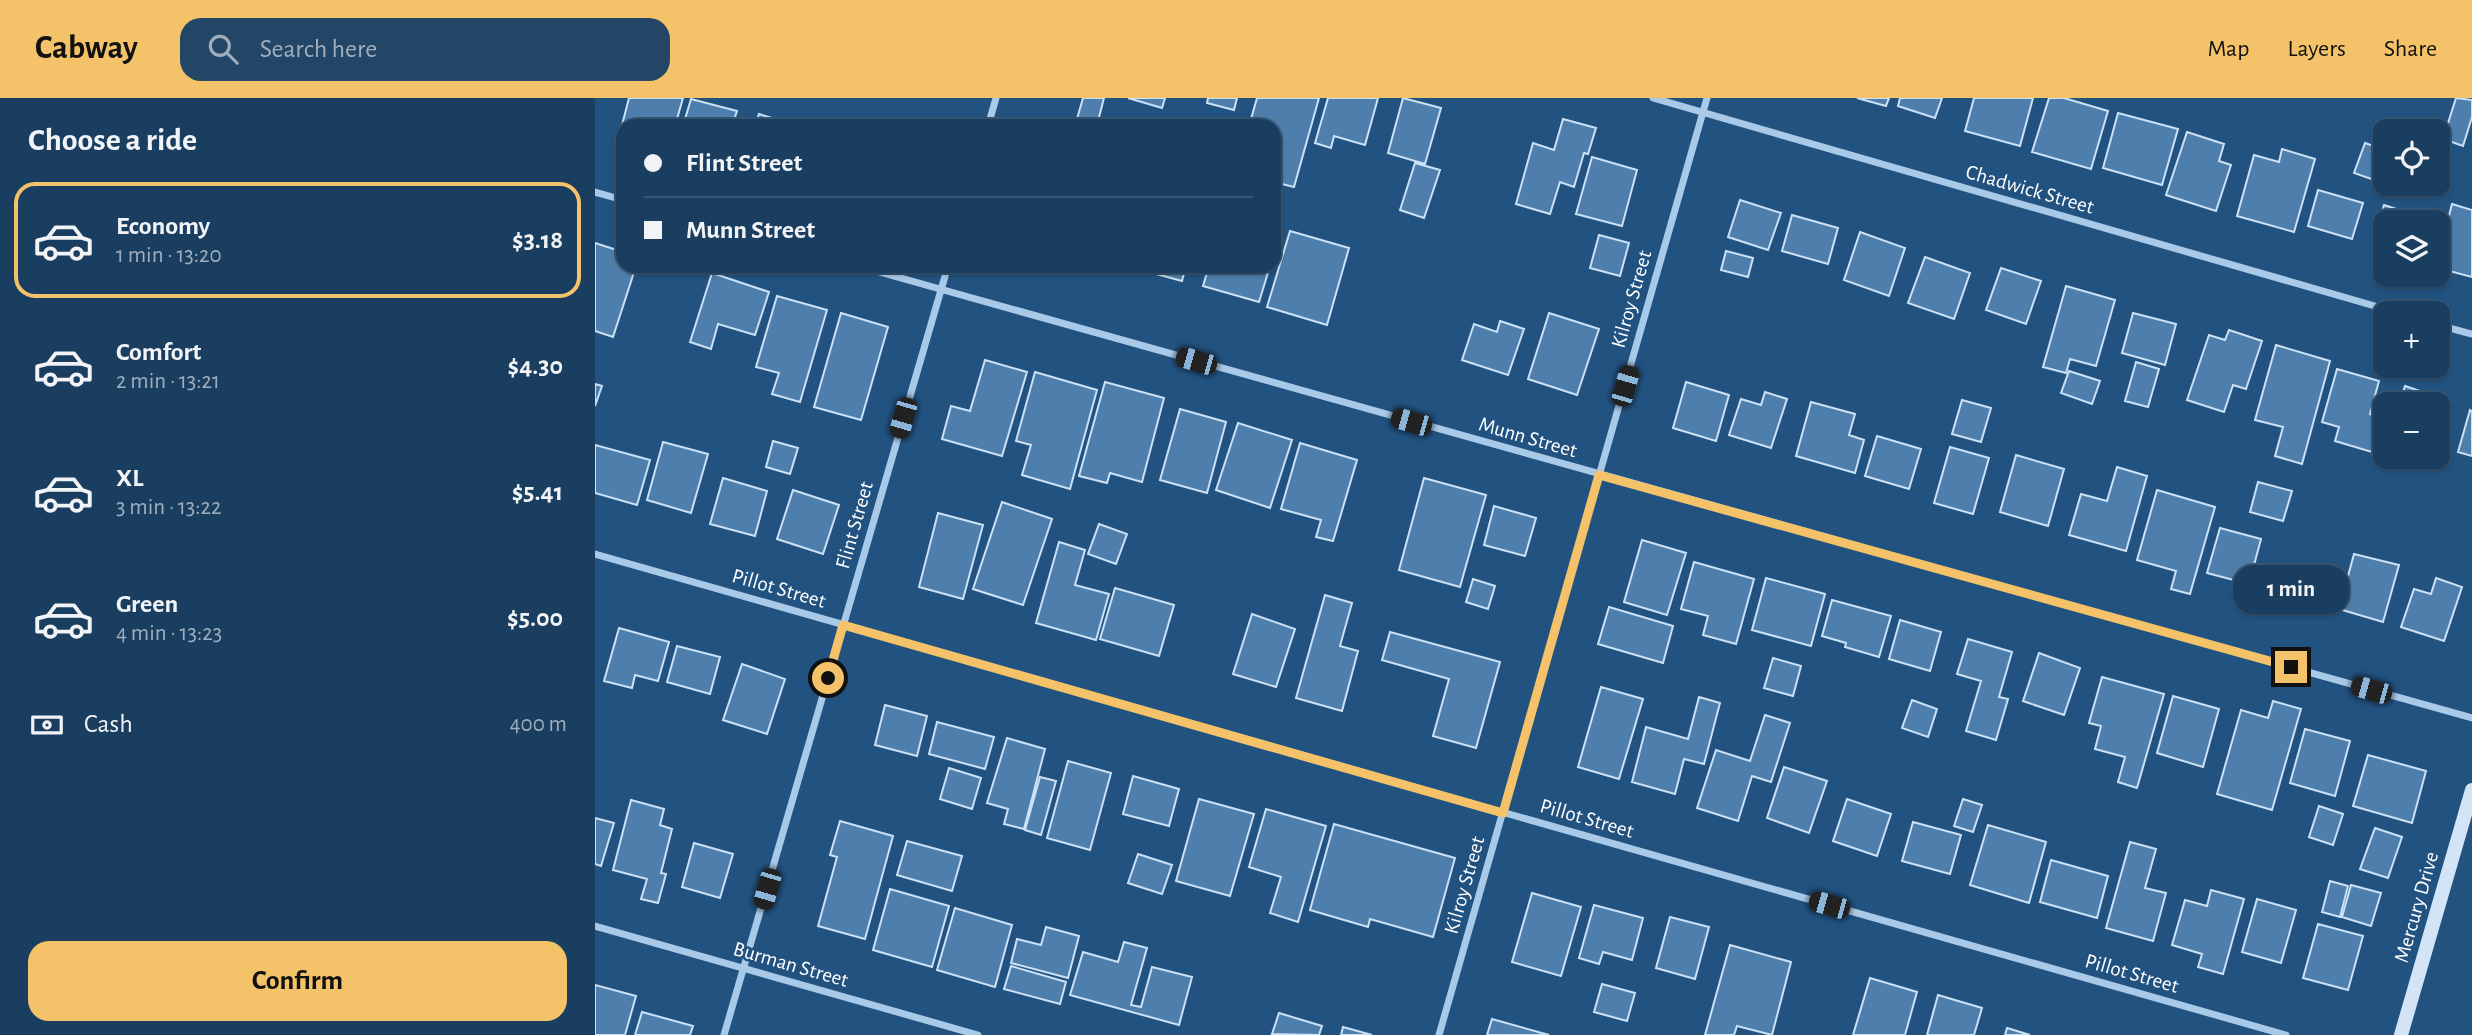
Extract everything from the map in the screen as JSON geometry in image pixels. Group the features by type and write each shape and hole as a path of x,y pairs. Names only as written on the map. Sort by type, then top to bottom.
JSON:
{"main road":[{"name":"Mercury Drive","path":"2401,1035 2472,790"}],"street":[{"path":"990,119 996,98"},
{"name":"Chadwick Street","path":"1653,98 2373,305"},
{"name":"Kilroy Street","path":"1439,1035 1707,98"},
{"path":"595,192 616,198"},
{"name":"Munn Street","path":"883,273 2472,718"},
{"name":"Flint Street","path":"724,1035 946,273"},
{"path":"2450,328 2472,334"},
{"name":"Pillot Street","path":"595,554 2286,1035"},
{"name":"Burman Street","path":"595,926 978,1035"}],"building":[{"path":"629,98 683,98 677,119 624,119"},
{"path":"1083,98 1104,98 1099,119 1077,119"},
{"path":"1128,98 1165,98 1162,108"},
{"path":"1208,98 1237,98 1234,110 1207,103"},
{"path":"1257,98 1319,98 1294,187 1281,184 1281,119 1251,119"},
{"path":"1328,98 1378,98 1365,145 1334,136 1331,148 1315,143"},
{"path":"1403,98 1441,108 1425,164 1388,153"},
{"path":"1857,98 1889,98 1886,106"},
{"path":"1900,98 1942,98 1935,118 1898,106"},
{"path":"1974,98 2033,98 2020,146 1965,131"},
{"path":"2049,98 2064,98 2108,111 2091,169 2032,152"},
{"path":"2456,98 2472,100 2472,117 2463,146 2450,141 2449,119"},
{"path":"691,99 737,111 734,119 685,119"},
{"path":"2118,113 2178,129 2162,185 2103,168"},
{"path":"759,114 775,119 757,119"},
{"path":"1563,119 1596,128 1588,154 1584,153 1574,187 1560,182 1550,214 1516,204 1533,143 1554,150"},
{"path":"2187,132 2224,144 2219,161 2231,165 2216,211 2166,195"},
{"path":"2365,143 2373,146 2373,180 2354,173"},
{"path":"2282,149 2315,159 2294,232 2237,216 2254,155 2279,162"},
{"path":"1592,157 1637,170 1622,226 1576,214"},
{"path":"1415,163 1440,170 1424,218 1400,210"},
{"path":"2318,190 2363,203 2352,239 2308,226"},
{"path":"1740,200 1781,213 1768,250 1728,237"},
{"path":"2452,204 2472,210 2472,277 2450,271"},
{"path":"2384,205 2399,210 2382,210"},
{"path":"1792,215 1838,228 1828,264 1782,251"},
{"path":"1290,231 1349,248 1327,325 1267,307 1277,273 1281,273 1281,261"},
{"path":"1860,232 1905,248 1889,296 1844,280"},
{"path":"1599,235 1629,243 1620,276 1590,268"},
{"path":"595,243 616,250 616,273 634,273 613,337 595,331"},
{"path":"1726,251 1753,258 1748,277 1721,270"},
{"path":"1925,257 1970,273 1954,319 1908,303"},
{"path":"2001,268 2041,281 2026,324 1986,310"},
{"path":"712,273 769,292 755,335 718,324 711,349 690,342"},
{"path":"1153,273 1184,273 1182,281"},
{"path":"1207,273 1268,273 1259,302 1203,286"},
{"path":"2066,286 2115,300 2096,366 2070,359 2066,373 2043,367"},
{"path":"777,296 827,310 800,402 772,394 779,373 756,367"},
{"path":"841,313 888,327 861,420 814,407"},
{"path":"1549,313 1599,329 1577,395 1528,379"},
{"path":"2133,313 2176,324 2165,365 2122,353"},
{"path":"1500,321 1524,329 1508,375 1462,360 1474,324 1497,332"},
{"path":"2229,330 2262,341 2246,389 2233,385 2224,412 2187,400 2209,335 2225,340"},
{"path":"2276,345 2330,361 2302,464 2275,456 2283,427 2255,420"},
{"path":"985,360 1027,372 1002,456 942,439 951,406 970,411"},
{"path":"2136,362 2159,369 2148,407 2125,401"},
{"path":"2337,369 2379,381 2376,392 2373,392 2370,414 2373,415 2372,452 2335,441 2339,427 2322,422"},
{"path":"2069,371 2100,381 2092,404 2061,393"},
{"path":"1035,372 1097,390 1070,489 1022,475 1031,445 1016,441"},
{"path":"1105,382 1164,398 1142,482 1110,473 1107,483 1079,476"},
{"path":"1686,382 1729,395 1716,441 1673,428"},
{"path":"595,384 602,386 595,406"},
{"path":"2405,386 2423,392 2403,392"},
{"path":"1765,392 1787,399 1771,448 1729,435 1741,399 1761,405"},
{"path":"1962,400 1991,408 1981,442 1952,434"},
{"path":"1811,402 1855,414 1849,435 1864,440 1855,473 1796,456"},
{"path":"1180,409 1226,422 1207,493 1160,480"},
{"path":"2470,410 2472,411 2472,456 2458,452"},
{"path":"1238,423 1292,440 1270,508 1216,490"},
{"path":"1877,436 1921,449 1909,489 1865,476"},
{"path":"773,441 798,448 790,474 766,467"},
{"path":"663,442 708,454 691,513 647,500"},
{"path":"1300,443 1357,460 1333,541 1316,537 1321,520 1281,509"},
{"path":"595,445 650,460 637,505 595,493"},
{"path":"1950,447 1989,458 1973,514 1934,503"},
{"path":"2016,455 2064,469 2048,526 2000,512"},
{"path":"2117,467 2147,476 2126,551 2069,535 2081,494 2107,501"},
{"path":"723,478 767,491 755,536 710,524"},
{"path":"1424,478 1486,495 1460,587 1399,570"},
{"path":"2258,482 2292,491 2283,521 2250,512"},
{"path":"793,490 839,505 823,554 777,539"},
{"path":"2157,490 2215,507 2190,594 2171,589 2176,571 2137,560"},
{"path":"1002,502 1052,519 1023,605 973,589"},
{"path":"1494,506 1536,518 1525,556 1484,545"},
{"path":"938,513 983,525 963,599 919,587"},
{"path":"1099,524 1127,534 1116,564 1088,554"},
{"path":"2220,528 2261,539 2249,584 2207,573"},
{"path":"1642,540 1686,553 1667,615 1624,602"},
{"path":"1059,542 1085,550 1075,585 1109,594 1096,640 1036,623"},
{"path":"2354,554 2399,565 2383,622 2339,609"},
{"path":"1694,562 1754,579 1736,644 1703,635 1708,616 1681,609"},
{"path":"1766,578 1825,594 1811,646 1752,630"},
{"path":"2436,578 2462,587 2444,641 2401,627 2414,589 2431,594"},
{"path":"1473,579 1495,586 1488,609 1466,602"},
{"path":"1115,588 1174,605 1159,656 1100,639"},
{"path":"1325,595 1352,603 1340,646 1358,651 1342,711 1296,698"},
{"path":"1832,600 1891,616 1879,657 1845,647 1846,643 1822,636"},
{"path":"1609,607 1673,626 1663,663 1598,644"},
{"path":"1252,614 1295,629 1276,687 1233,674"},
{"path":"1900,620 1941,632 1930,671 1889,659"},
{"path":"619,628 669,642 658,681 635,675 632,688 604,681"},
{"path":"1390,632 1500,662 1476,748 1433,736 1449,679 1382,660"},
{"path":"1968,639 2012,652 1999,697 2008,699 1996,740 1966,731 1981,681 1957,674"},
{"path":"677,646 720,657 710,694 667,682"},
{"path":"2039,653 2080,668 2064,715 2023,701"},
{"path":"1773,658 1801,666 1793,696 1764,688"},
{"path":"742,664 785,679 767,734 723,720"},
{"path":"2102,677 2164,694 2137,788 2118,782 2125,757 2095,749 2101,726 2089,723"},
{"path":"1601,687 1643,699 1619,779 1578,767"},
{"path":"2173,696 2219,709 2203,767 2157,753"},
{"path":"1699,697 1720,703 1704,764 1684,759 1675,794 1632,782 1646,727 1688,739"},
{"path":"1912,700 1937,709 1928,737 1902,728"},
{"path":"2273,701 2301,709 2272,810 2217,794 2241,710 2268,718"},
{"path":"885,705 927,716 917,756 875,745"},
{"path":"1765,715 1790,723 1771,782 1752,776 1738,821 1697,808 1716,750 1750,761"},
{"path":"937,722 994,737 985,769 929,754"},
{"path":"2305,729 2350,741 2335,796 2290,783"},
{"path":"1007,738 1045,749 1024,829 1004,824 1008,809 987,803"},
{"path":"2368,755 2426,771 2412,823 2353,806"},
{"path":"1068,761 1111,773 1090,850 1047,838"},
{"path":"1784,767 1827,781 1809,833 1767,818"},
{"path":"949,768 981,778 972,809 940,799"},
{"path":"1133,776 1179,789 1169,826 1123,814"},
{"path":"1040,777 1056,781 1041,835 1025,830"},
{"path":"1199,799 1254,814 1230,896 1176,881"},
{"path":"1847,799 1891,814 1877,856 1833,841"},
{"path":"1963,799 1982,805 1973,832 1954,826"},
{"path":"631,800 664,809 660,825 672,829 661,873 666,874 658,903 641,899 647,879 613,870"},
{"path":"2319,806 2343,814 2333,845 2309,837"},
{"path":"1266,809 1326,826 1298,922 1270,913 1281,877 1249,867"},
{"path":"595,818 614,823 601,866 595,864"},
{"path":"840,821 893,836 865,939 818,926 837,857 830,855"},
{"path":"1913,822 1961,835 1950,874 1902,861"},
{"path":"1334,824 1455,858 1433,937 1370,919 1368,927 1310,910"},
{"path":"1988,825 2046,842 2029,903 1970,885"},
{"path":"2375,828 2402,837 2388,878 2360,869"},
{"path":"907,841 962,856 952,891 897,875"},
{"path":"2130,842 2156,849 2145,888 2166,893 2153,941 2106,928"},
{"path":"694,843 733,854 720,898 682,887"},
{"path":"1138,854 1172,865 1162,894 1128,883"},
{"path":"2051,860 2108,876 2097,918 2040,902"},
{"path":"2330,881 2348,886 2340,917 2322,912"},
{"path":"2351,885 2381,893 2371,926 2342,917"},
{"path":"890,889 949,906 932,967 873,950"},
{"path":"2211,890 2244,899 2223,974 2198,967 2202,954 2172,945 2185,900 2207,906"},
{"path":"1532,893 1581,907 1561,976 1512,962"},
{"path":"2257,899 2296,910 2281,963 2242,952"},
{"path":"1594,905 1643,918 1632,960 1603,952 1599,964 1579,958"},
{"path":"955,908 1012,925 995,987 937,970"},
{"path":"1670,917 1709,927 1695,979 1656,968"},
{"path":"2318,924 2363,936 2348,990 2303,978"},
{"path":"1046,927 1079,936 1068,978 1011,963 1017,939 1041,945"},
{"path":"1124,942 1147,948 1131,1005 1141,1007 1152,967 1192,977 1179,1025 1070,995 1083,952 1118,962"},
{"path":"1730,945 1791,962 1772,1035 1737,1026 1734,1035 1705,1035"},
{"path":"1011,966 1066,982 1060,1004 1004,989"},
{"path":"1870,978 1917,992 1905,1035 1853,1035"},
{"path":"1602,984 1635,993 1627,1021 1594,1012"},
{"path":"595,985 636,996 625,1035 595,1035"},
{"path":"1938,995 1982,1008 1974,1035 1927,1035"},
{"path":"642,1012 693,1026 690,1035 635,1035"},
{"path":"1279,1013 1322,1026 1319,1035 1272,1034"},
{"path":"1492,1019 1549,1035 1487,1035"},
{"path":"1343,1027 1372,1035 1341,1035"},
{"path":"2007,1028 2030,1035 2005,1035"}],"route":[{"path":"828,678 843,625 1503,813 1599,475 2291,667"}]}
